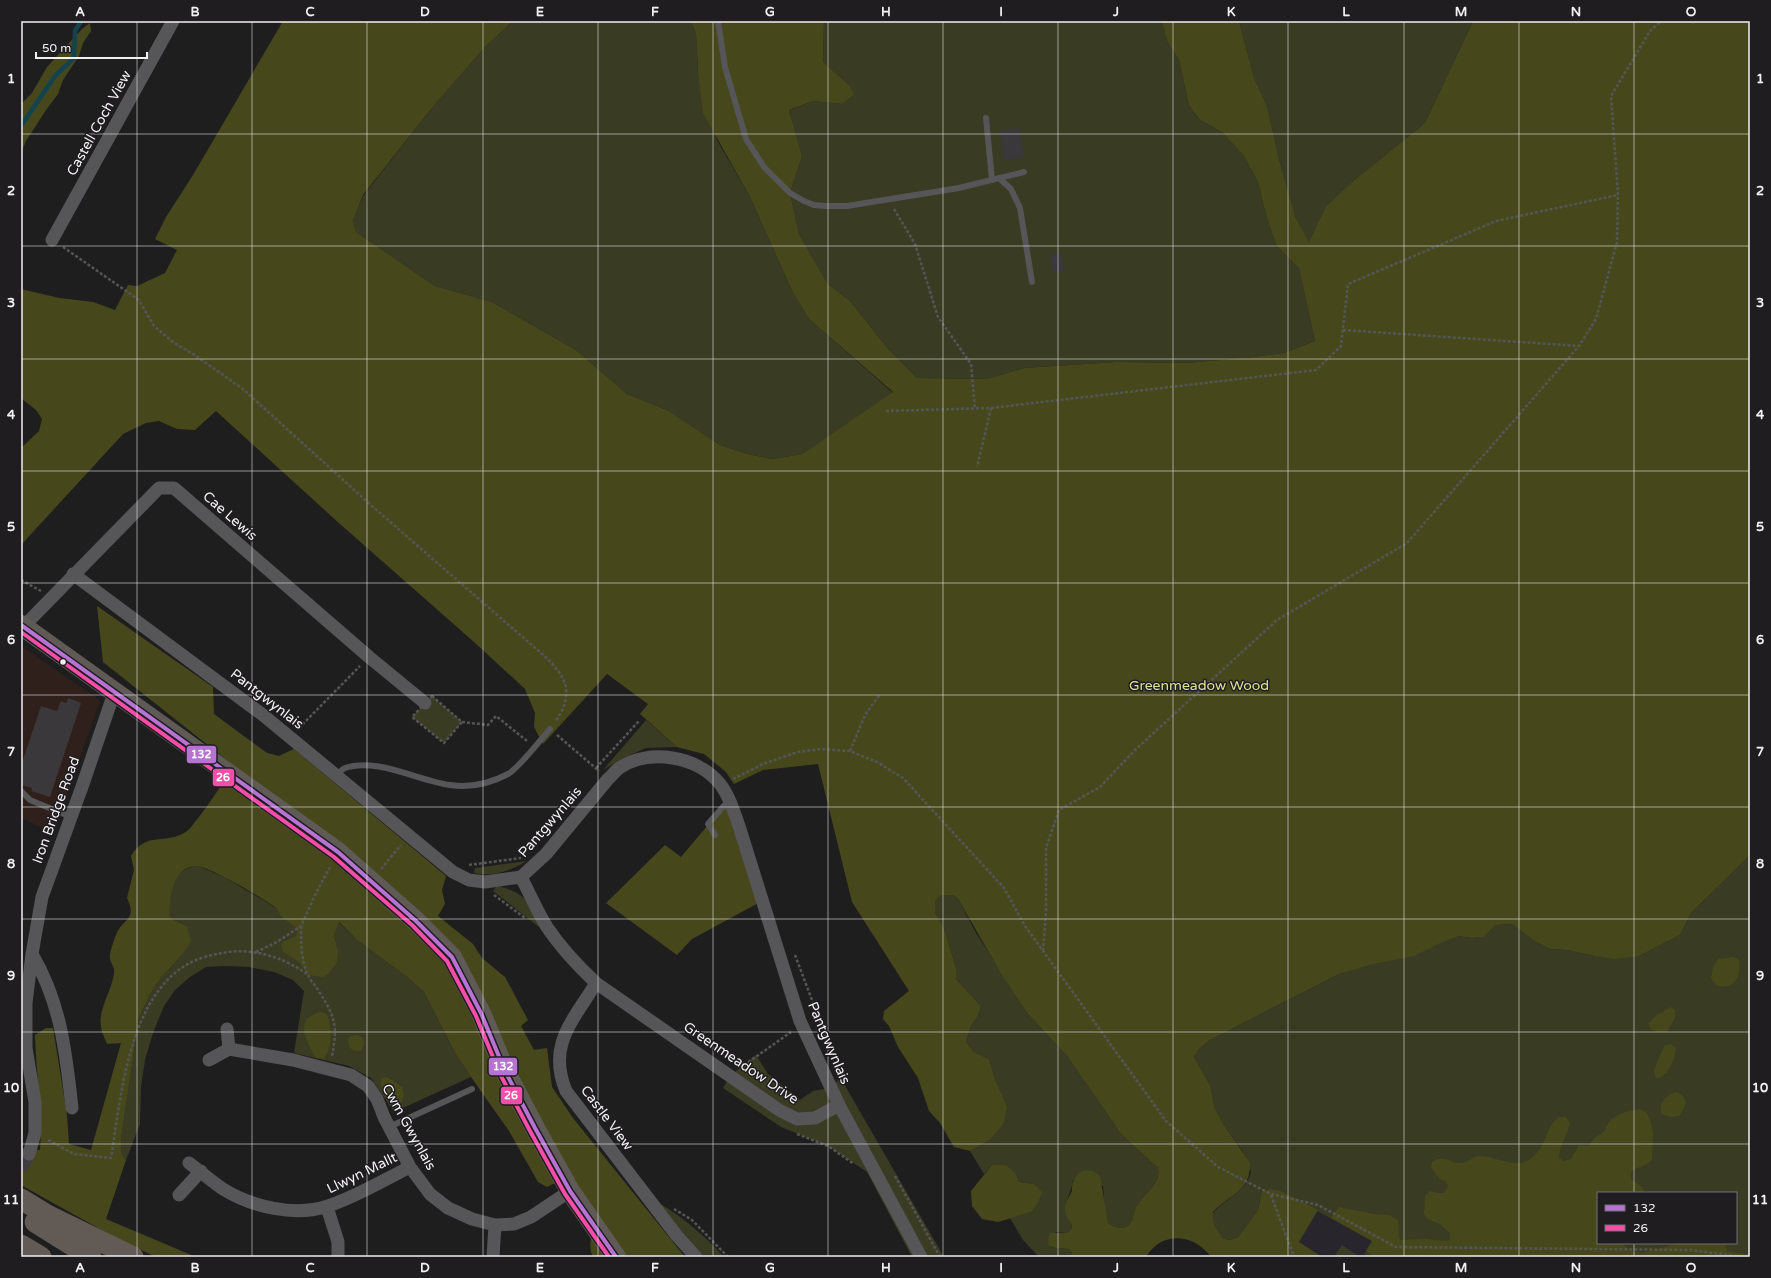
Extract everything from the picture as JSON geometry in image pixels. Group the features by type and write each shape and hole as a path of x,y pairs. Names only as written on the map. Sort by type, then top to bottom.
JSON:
{"highway":[{"path":"21,1199 47,1214 132,1257"},
{"path":"21,1213 91,1257"},
{"path":"21,1245 41,1257"}],"main road":[{"path":"22,626 338,852 416,920 452,957 481,1013 512,1083 570,1191 616,1257"}],"street":[{"name":"Castell Coch View","path":"52,240 173,21"},
{"name":"Cae Lewis","path":"22,626 159,488 174,488 369,657 425,703"},
{"name":"Pantgwynlais","path":"73,574 263,714 448,868 468,880 491,882 521,877 546,854 608,779 620,768 631,762 651,758 675,757 700,766 713,775 721,785 729,800 739,826 802,1025 839,1105"},
{"name":"Iron Bridge Road","path":"29,1154 35,1133 35,1102 24,1048 26,1003 32,954 42,897 114,693"},
{"name":"Greenmeadow Drive","path":"521,877 546,926 560,946 596,983 779,1110 797,1119 815,1118 839,1105"},
{"path":"32,954 44,974 61,1024 72,1108"},
{"name":"Castle View","path":"596,983 563,1038 559,1054 560,1076 566,1091 651,1203 696,1257"},
{"path":"209,1060 229,1049 227,1029"},
{"name":"Cwm Gwynlais","path":"229,1049 330,1068 351,1075 368,1086 377,1099 389,1127 410,1167 430,1194 448,1208 472,1219 495,1225 514,1224 531,1217 570,1191"},
{"path":"839,1105 920,1257"},
{"name":"Llwyn Mallt","path":"189,1163 223,1189 252,1202 281,1209 307,1211 327,1207 410,1167"},
{"path":"179,1195 201,1171"},
{"name":"Llwyn Mallt","path":"327,1207 338,1242 338,1257"},
{"path":"493,1257 495,1225"}],"lane":[{"path":"718,21 725,67 746,139 764,167 790,193 814,205 847,206 889,200 959,188 1024,172"},
{"path":"986,118 995,179 1011,189 1020,208 1032,282"},
{"path":"336,776 344,768 359,766 390,769 449,785 471,786 495,780 510,773 550,729"},
{"path":"21,791 30,800 71,816"},
{"path":"715,835 708,824 729,800"},
{"path":"389,1127 472,1089"}],"path":[{"path":"1043,951 1046,911 1046,848 1059,810 1100,787 1135,750 1276,620 1407,542 1579,346 1596,319 1617,242 1618,195 1611,96 1650,31 1661,21"},
{"path":"886,411 991,408 1316,370 1340,346 1348,284 1496,221 1618,195"},
{"path":"889,200 915,244 938,317 971,364 975,409"},
{"path":"52,240 139,300 154,326 173,342 194,354 243,389 367,502 549,660 563,679 566,697 561,714 550,729 608,779"},
{"path":"1343,330 1579,346"},
{"path":"977,467 991,408"},
{"path":"21,580 52,597"},
{"path":"290,737 369,657"},
{"path":"850,751 865,715 880,694"},
{"path":"462,722 444,743 412,717 432,696 462,722 488,725 496,716 534,747"},
{"path":"596,768 639,721"},
{"path":"721,785 763,764 798,752 820,749 850,751 877,762 903,778 1004,888 1025,926 1166,1121 1218,1167 1271,1194 1318,1205 1396,1247 1691,1250 1744,1257"},
{"path":"370,880 409,836"},
{"path":"308,975 303,955 301,926 316,893 338,852"},
{"path":"448,868 546,854"},
{"path":"476,881 530,922"},
{"path":"255,952 277,942 301,926"},
{"path":"774,936 795,955 833,1056"},
{"path":"35,1133 74,1154 111,1158 123,1082 131,1049 155,995 173,974 188,963 207,956 231,951 255,952 282,959 299,968 308,975 328,1005 334,1020 336,1033 330,1068"},
{"path":"730,1076 756,1055 802,1025"},
{"path":"894,1174 940,1257"},
{"path":"1271,1194 1294,1257"},
{"path":"673,1208 692,1220 728,1257"}],"shaded area":[{"path":"21,646 100,700 53,834 21,817"},
{"path":"1306,1202 1386,1242 1390,1257 1282,1257"}],"green space":[{"name":"Greenmeadow Wood","path":"283,21 513,21 486,46 436,103 363,195 353,221 356,232 435,286 492,302 576,350 627,394 669,411 720,445 747,454 773,459 802,454 893,392 809,319 793,293 750,197 703,113 698,71 696,33 690,21 824,21 823,62 848,84 854,94 842,104 813,101 789,110 802,156 790,193 799,234 828,284 850,301 889,350 917,378 987,379 1024,368 1116,362 1187,363 1252,357 1284,353 1315,341 1299,268 1276,245 1266,215 1258,182 1244,156 1222,132 1200,120 1189,106 1179,60 1167,41 1162,21 1239,21 1254,78 1267,106 1280,163 1296,218 1309,242 1326,207 1352,182 1425,123 1473,21 1750,21 1750,855 1691,913 1680,935 1639,956 1615,959 1567,950 1550,949 1533,940 1512,924 1496,925 1483,937 1472,938 1459,936 1440,943 1414,956 1373,964 1339,974 1210,1040 1198,1050 1194,1057 1210,1085 1215,1109 1250,1163 1247,1180 1243,1187 1213,1212 1214,1225 1222,1238 1229,1240 1238,1237 1258,1210 1262,1192 1270,1189 1281,1191 1318,1210 1299,1242 1322,1257 1211,1257 1196,1243 1178,1238 1169,1239 1160,1243 1152,1249 1146,1257 1072,1257 1072,1253 1069,1249 1049,1246 1048,1241 1050,1233 1066,1233 1071,1230 1072,1225 1067,1217 1065,1208 1072,1191 1075,1177 1078,1174 1085,1170 1089,1170 1100,1176 1108,1223 1116,1227 1123,1228 1130,1224 1138,1204 1157,1180 1158,1168 1121,1134 1067,1056 1027,1013 1002,975 958,899 953,895 942,895 935,901 935,912 944,928 956,968 956,979 981,1006 978,1016 971,1026 966,1042 974,1052 989,1059 996,1082 1007,1107 1003,1125 990,1140 970,1151 954,1147 940,1123 929,1111 918,1078 898,1047 889,1026 883,1019 884,1011 909,991 852,902 818,764 763,770 734,784 726,772 704,754 677,747 640,714 648,704 607,674 543,744 534,727 535,713 525,689 216,411 195,430 177,429 159,421 146,423 123,434 21,545 21,448 39,431 42,419 36,410 21,398 21,289 59,298 93,302 115,310 128,285 137,286 165,273 177,250 155,239 166,217 193,175"},
{"path":"513,21 690,21 696,33 698,71 717,140 750,197 793,293 809,319 893,393 802,454 773,459 747,454 720,445 669,411 627,394 576,350 492,302 435,286 356,232 353,221 363,196 436,103 486,46"},
{"path":"824,21 1162,21 1167,41 1179,60 1189,106 1200,120 1222,132 1244,156 1258,182 1266,215 1276,245 1299,267 1315,341 1284,353 1252,357 1187,363 1116,362 1024,368 987,379 917,378 889,350 850,301 828,284 799,234 790,193 802,156 789,110 813,101 842,104 848,84 823,62"},
{"path":"1239,21 1473,21 1425,123 1352,182 1309,243 1296,218 1280,163 1267,106 1254,78"},
{"path":"90,23 91,31 83,43 79,56 63,80 58,94 26,141 21,153 21,104 32,93 47,67 82,29"},
{"path":"97,606 213,687 214,714 267,753 279,756 294,749 446,876 442,890 445,904 438,916 473,944 482,958 505,977 528,1020 521,1026 534,1050 547,1048 552,1087 573,1118 685,1257 593,1257 590,1245 594,1226 563,1179 547,1187 538,1182 509,1131 455,1053 424,992 407,977 357,940 339,922 334,935 338,951 337,962 330,972 324,977 308,975 299,962 282,951 281,944 296,936 297,929 281,916 276,908 223,876 195,866 187,868 181,872 171,894 170,903 170,918 187,926 191,941 184,952 163,975 150,994 139,1018 121,1139 121,1153 126,1160 106,1219 196,1257 156,1257 116,1238 21,1185 21,1148 40,1150 41,1121 35,1035 46,1028 53,1028 67,1115 69,1144 91,1150 121,1043 107,1044 102,1030 101,1013 113,980 114,969 110,959 110,953 119,929 128,919 131,911 127,898 134,870 131,856 137,848 144,843 172,838 187,831 213,798 233,765 103,662"},
{"path":"432,696 462,722 444,743 412,717"},
{"path":"646,720 677,747 646,748 621,759 603,770"},
{"path":"729,800 762,901 692,939 677,955 606,903 665,845 681,857"},
{"path":"1750,855 1750,1257 1363,1257 1372,1241 1281,1191 1260,1200 1258,1210 1238,1237 1229,1240 1221,1238 1214,1225 1213,1213 1240,1190 1251,1172 1243,1152 1215,1109 1210,1085 1194,1057 1198,1050 1210,1040 1339,974 1459,936 1472,938 1480,937 1496,925 1512,924 1533,940 1550,949 1567,950 1595,956 1639,956 1680,935 1691,913"},
{"path":"527,861 514,868 495,874 474,873 475,868"},
{"path":"196,865 224,877 268,903 277,909 282,917 290,921 297,929 296,936 286,940 308,975 338,951 334,935 338,922 357,940 407,977 424,992 455,1053 471,1077 394,1112 371,1078 349,1066 294,1053 304,991 293,980 274,972 249,967 206,967 190,977 175,990 164,1006 153,1033 145,1060 141,1087 140,1124 126,1160 121,1153 121,1139 139,1018 150,994 163,975 187,926 170,918 170,899 173,885 179,874 185,869"},
{"path":"497,886 516,892 522,896 531,907 544,931 493,891"},
{"path":"942,895 953,895 958,899 975,931 1027,1013 1067,1056 1121,1134 1158,1168 1157,1180 1138,1204 1130,1224 1123,1228 1116,1227 1108,1223 1105,1212 1103,1186 1073,1180 1066,1202 1066,1212 1072,1225 1071,1230 1066,1233 1056,1232 1049,1246 1054,1248 1069,1249 1072,1253 1072,1257 1039,1257 1023,1240 1010,1218 1031,1212 1034,1184 1019,1182 1016,1174 992,1165 984,1174 970,1151 990,1140 1003,1125 996,1082 989,1059 974,1052 966,1042 971,1026 978,1016 981,1006 956,979 956,968 944,928 935,912 935,901"},
{"path":"1733,957 1739,960 1740,966 1736,980 1728,986 1717,986 1711,978 1713,967 1718,959"},
{"path":"1671,1007 1675,1010 1675,1018 1667,1032 1657,1032 1651,1029 1648,1024 1657,1015"},
{"path":"321,1012 327,1014 331,1031 329,1049 324,1059 316,1058 304,1031 304,1025 307,1019 312,1015"},
{"path":"358,1035 363,1038 364,1044 361,1051 354,1051 349,1047 348,1040 350,1036"},
{"path":"1671,1044 1676,1048 1673,1061 1669,1069 1663,1075 1656,1078 1654,1070 1664,1046"},
{"path":"756,1055 768,1074 800,1100 813,1091 833,1087 840,1077 944,1257 912,1257 867,1172 828,1146 781,1127 723,1088 730,1076"},
{"path":"387,1077 402,1087 402,1102 398,1106 388,1099 383,1091 381,1079"},
{"path":"1677,1092 1683,1096 1686,1102 1679,1116 1670,1117 1662,1114 1661,1106 1664,1099"},
{"path":"1640,1109 1647,1113 1652,1125 1652,1160 1631,1172 1631,1179 1643,1188 1644,1192 1597,1192 1597,1244 1622,1244 1631,1251 1642,1253 1676,1244 1726,1244 1725,1246 1728,1251 1750,1254 1750,1257 1374,1257 1366,1251 1372,1241 1331,1218 1339,1207 1374,1214 1389,1215 1398,1220 1399,1238 1401,1240 1450,1240 1450,1233 1440,1224 1427,1219 1424,1214 1425,1196 1430,1191 1444,1193 1448,1187 1446,1182 1439,1178 1431,1168 1432,1162 1443,1159 1457,1163 1464,1163 1478,1156 1515,1163 1528,1160 1538,1152 1554,1121 1558,1117 1566,1117 1570,1123 1559,1154 1559,1158 1564,1161 1571,1159 1579,1145 1589,1146 1593,1139 1604,1131 1609,1122 1615,1116"},
{"path":"992,1165 1006,1165 1016,1174 1019,1182 1034,1184 1042,1192 1038,1203 1031,1212 998,1222 982,1219 972,1206 971,1191"},
{"path":"659,1203 694,1228 724,1257 703,1257 680,1231"},
{"path":"1342,1245 1360,1257 1341,1257 1335,1255"}],"building":[{"path":"1020,128 1024,158 1004,160 1000,130"},
{"path":"1061,253 1065,271 1053,273 1049,255"},
{"path":"68,698 81,703 50,797 31,791 32,788 21,785 21,766 41,706 57,711 61,701 66,703"}],"waterway":[{"path":"21,126 55,76 74,58 75,31 81,21"}],"tunnel":[{"path":"21,1169 29,1154"}],"transit line":[{"name":"132","path":"21,625 338,852 416,921 452,957 481,1013 505,1071 535,1128 570,1191 616,1257"},
{"name":"26","path":"21,632 334,857 412,925 447,961 476,1016 500,1074 530,1131 565,1194 609,1257"}]}
